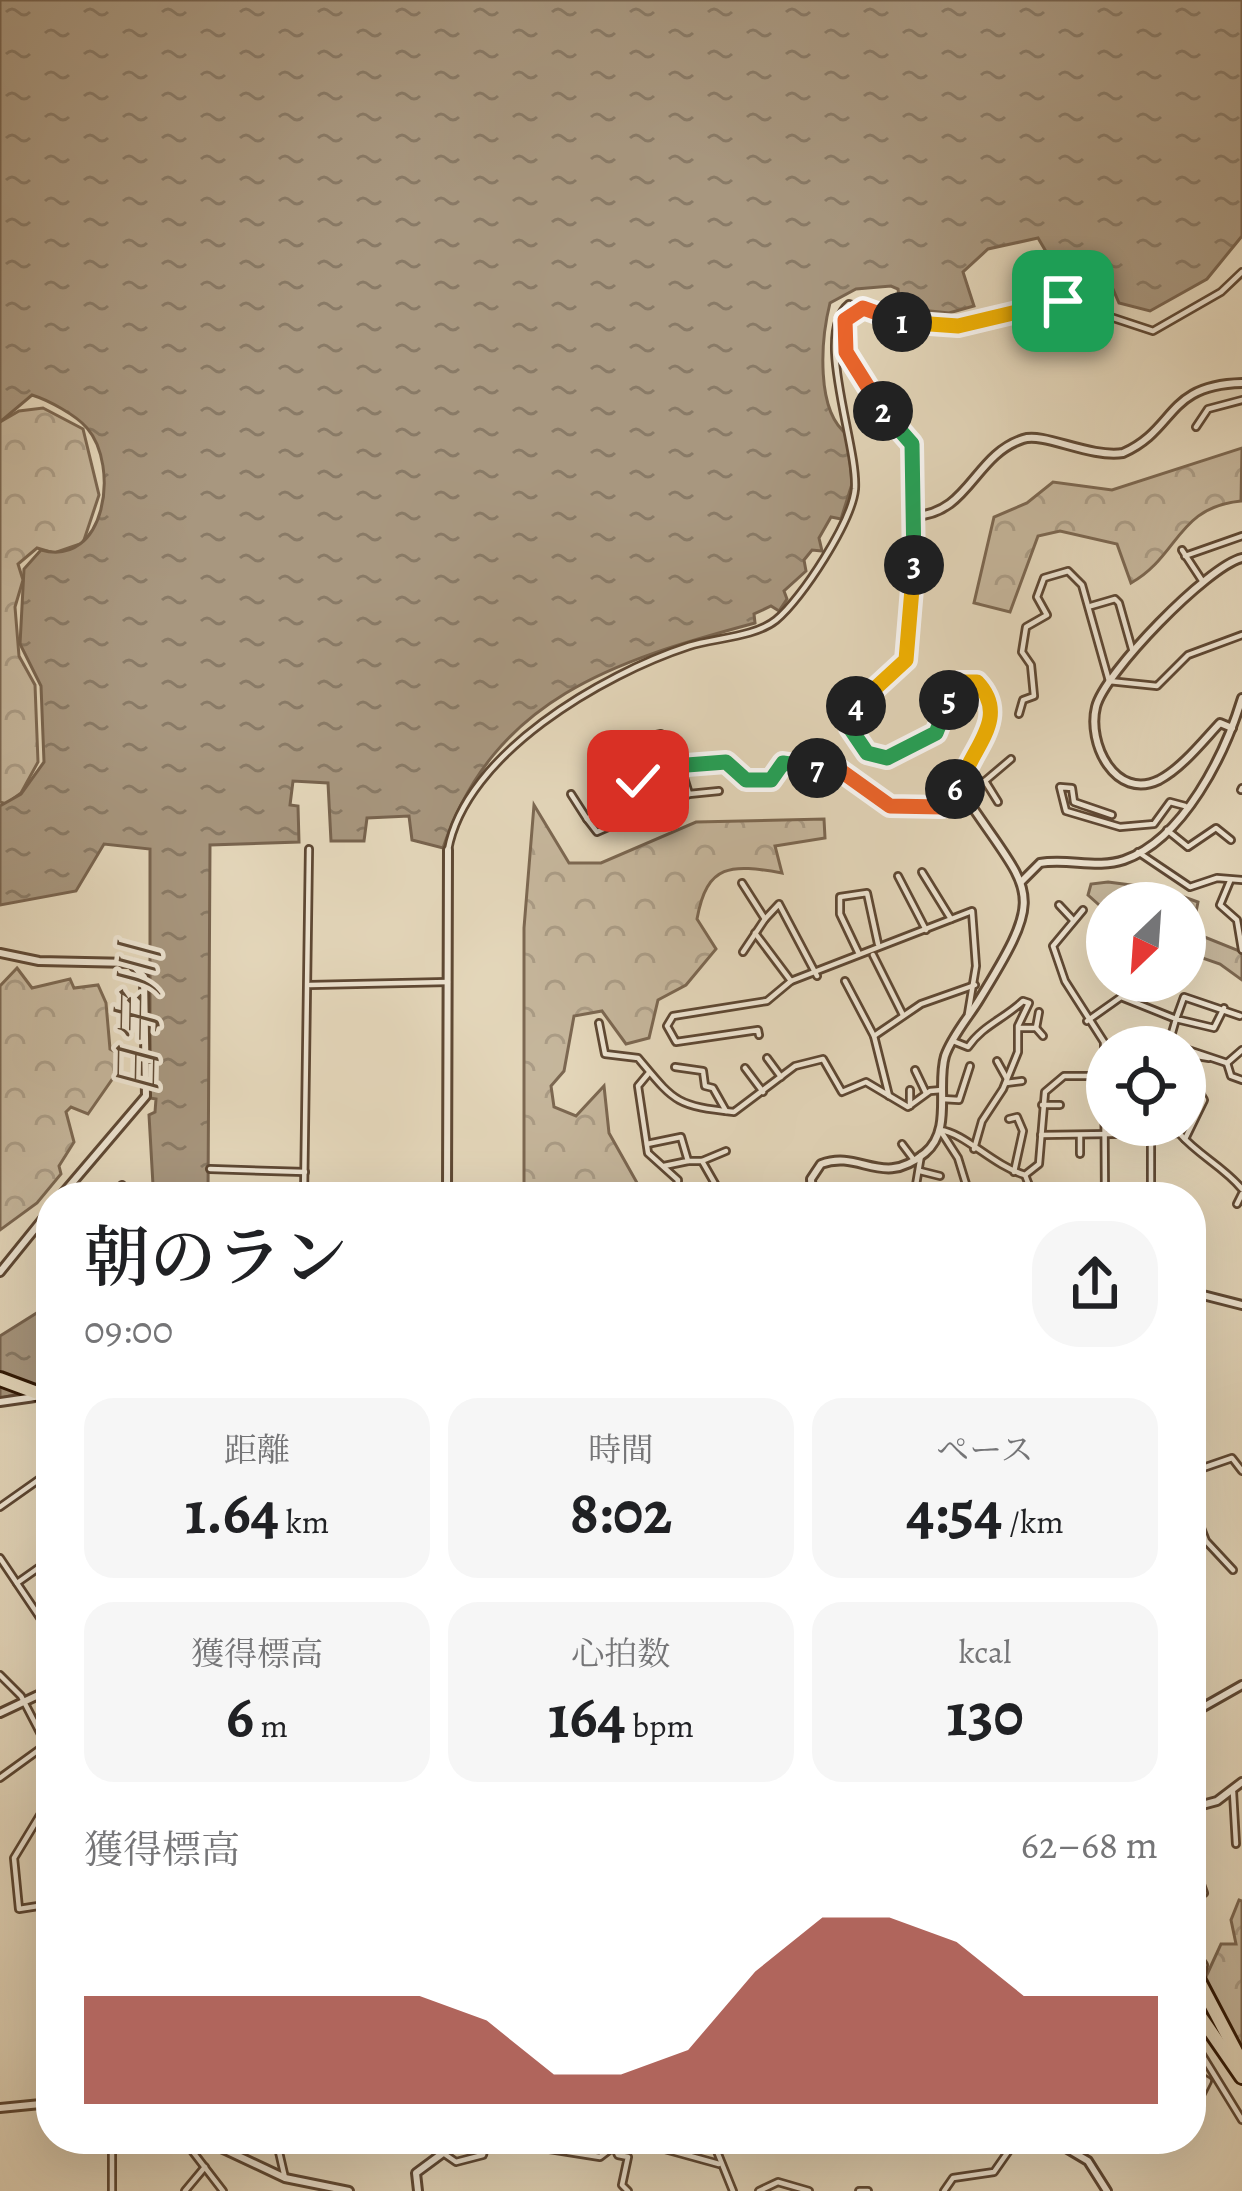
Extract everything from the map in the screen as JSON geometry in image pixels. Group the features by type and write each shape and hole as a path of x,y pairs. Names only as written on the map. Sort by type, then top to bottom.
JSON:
{"highway":[{"path":"0,1375 36,1389"},
{"path":"1206,1996 1242,2093"},
{"path":"1206,2021 1242,2060"},
{"path":"1226,2045 1242,2077"}],"street":[{"path":"447,1182 448,850 469,795 487,769 515,745 645,663 774,622 801,590 855,495 852,430 835,362 840,312 856,302 863,308 940,328 1059,300 1153,332 1221,292 1242,272"},
{"path":"863,308 845,320 846,352 912,444 914,620 906,660 853,709 850,728 867,753 887,758 936,733 959,682 977,682 987,698 988,734 964,772 961,790 1021,881 1027,904 1023,925 945,1056 940,1130 964,1182"},
{"path":"914,516 956,503 988,458 1022,440 1039,438 1085,453 1123,453 1188,394 1210,385 1242,383"},
{"path":"1196,427 1208,409 1242,400"},
{"path":"1203,582 1184,553 1242,536"},
{"path":"1232,728 1220,723 1161,779 1131,782 1109,768 1096,744 1096,705 1109,680 1203,582 1242,558"},
{"path":"1019,714 1023,700 1034,696 1022,644 1026,627 1047,615 1037,597 1041,581 1068,572 1082,585 1109,680"},
{"path":"1089,607 1115,599 1119,603 1133,654"},
{"path":"1109,680 1157,686 1188,656 1242,638"},
{"path":"1021,881 1040,863 1119,862 1167,830 1232,728 1242,698"},
{"path":"661,734 619,743 629,774 726,762 746,780 771,780 783,763 834,766 854,785 901,809 942,807 953,790 985,781 1011,759"},
{"path":"689,794 682,771 690,763"},
{"path":"587,820 638,781 674,766"},
{"path":"985,781 998,802"},
{"path":"1112,815 1074,802 1068,785 1059,790 1066,811 1120,827 1154,824 1170,802 1186,806"},
{"path":"655,813 689,794 719,791"},
{"path":"571,794 597,832 613,825"},
{"path":"1167,830 1188,847 1216,828 1231,841"},
{"path":"305,1182 309,849"},
{"path":"1138,853 1190,887 1217,878 1242,880"},
{"path":"922,872 951,920"},
{"path":"898,876 909,907 926,930"},
{"path":"1230,881 1220,905 1237,920 1242,950"},
{"path":"742,883 765,919"},
{"path":"859,954 840,914 840,897 867,892 878,944"},
{"path":"742,952 779,904 817,976"},
{"path":"1059,905 1073,920"},
{"path":"759,1035 758,1030 676,1042 667,1027 674,1016 767,1001 791,981 817,976 878,944 972,910 975,986 968,1017"},
{"path":"1083,910 1054,946 1091,1026"},
{"path":"754,932 791,981"},
{"path":"0,953 39,961 131,963 144,977 146,1096 73,1182"},
{"path":"873,955 903,1015"},
{"path":"307,985 448,982"},
{"path":"845,982 874,1036 889,1096"},
{"path":"874,1036 903,1015 975,986"},
{"path":"1086,1020 1121,997 1214,1028 1224,1008"},
{"path":"1174,1026 1184,997 1240,1016"},
{"path":"953,1041 968,1047 981,1029 999,1023 1027,1001 1006,1081 982,1121 974,1149"},
{"path":"1036,1028 1040,1012"},
{"path":"599,1023 602,1051 631,1054 662,1092 682,1103 734,1112 795,1066 824,1059 842,1092 866,1082 910,1106"},
{"path":"1019,1028 1036,1028 1043,1036"},
{"path":"1227,1063 1242,1050"},
{"path":"1206,1057 1227,1063"},
{"path":"767,1058 781,1077"},
{"path":"997,1061 1006,1081"},
{"path":"1227,1063 1231,1076 1242,1079"},
{"path":"910,1106 926,1093 959,1100 970,1066"},
{"path":"675,1067 704,1071 705,1086 713,1088 726,1111"},
{"path":"745,1068 763,1092"},
{"path":"914,1070 926,1093"},
{"path":"649,1073 638,1086 647,1144 678,1182"},
{"path":"1024,1175 1039,1164 1045,1092 1064,1076 1086,1076"},
{"path":"1006,1081 1022,1081"},
{"path":"910,1090 910,1106"},
{"path":"1041,1105 1060,1105"},
{"path":"1009,1119 1017,1117 1023,1131 1014,1172"},
{"path":"940,1130 956,1132 974,1149 1024,1175 1027,1182"},
{"path":"813,1182 814,1172 831,1161 880,1172 918,1158 940,1130"},
{"path":"1041,1135 1086,1135"},
{"path":"1080,1135 1080,1154"},
{"path":"647,1144 681,1137 688,1161"},
{"path":"902,1144 918,1158 917,1182"},
{"path":"1105,1146 1105,1182"},
{"path":"1150,1146 1150,1182"},
{"path":"1190,1146 1223,1166 1242,1192 1237,1204"},
{"path":"661,1166 702,1161 726,1151"},
{"path":"702,1161 714,1182"},
{"path":"210,1169 305,1172"},
{"path":"920,1171 940,1176"},
{"path":"1,1269 36,1226"},
{"path":"1206,1296 1242,1305"},
{"path":"0,1402 36,1396"},
{"path":"1206,1467 1232,1458 1242,1471"},
{"path":"0,1507 36,1482"},
{"path":"1206,1540 1233,1570"},
{"path":"0,1558 36,1612"},
{"path":"17,1583 36,1570"},
{"path":"0,1675 36,1721"},
{"path":"1206,1705 1242,1685"},
{"path":"0,1713 36,1696"},
{"path":"0,1778 36,1752"},
{"path":"1206,1802 1238,1789 1236,1844"},
{"path":"36,1822 14,1858 20,1909 36,1906"},
{"path":"1206,2061 1242,2120"},
{"path":"0,2108 36,2104"},
{"path":"112,2154 112,2191"},
{"path":"195,2154 223,2191"},
{"path":"235,2154 285,2178 349,2191"},
{"path":"279,2154 285,2178"},
{"path":"418,2191 418,2168 441,2154"},
{"path":"444,2154 456,2162 483,2154"},
{"path":"618,2154 628,2157 622,2185 628,2191"},
{"path":"683,2154 719,2164"},
{"path":"716,2154 733,2191"},
{"path":"944,2191 953,2178 994,2172 1011,2154"},
{"path":"1076,2154 1088,2161 1107,2191"},
{"path":"185,2191 205,2167"},
{"path":"759,2191 778,2182 809,2191"},
{"path":"859,2191 868,2191"}],"green space":[{"path":"43,408 83,429 99,495 83,543 54,553 37,548 18,564 23,580 15,607 19,656 35,685 38,762 21,793 6,804 0,802 0,422 19,411"},
{"path":"1242,448 1241,501 1220,505 1191,522 1159,560 1131,583 1117,544 1060,531 1038,536 1010,612 974,603 994,517 1027,503 1053,482 1112,490"},
{"path":"534,805 569,863 601,863 696,822 824,819 825,838 775,846 782,873 735,869 715,877 707,887 697,919 716,949 686,985 658,1000 649,1038 626,1044 602,1011 574,1016 564,1071 551,1086 554,1107 576,1116 604,1086 609,1133 637,1182 524,1182 524,928"},
{"path":"1206,938 1242,952 1242,980 1206,959"},
{"path":"17,968 32,988 70,979 74,988 98,985 106,1003 110,1049 119,1054 120,1068 88,1114 71,1107 66,1112 74,1142 59,1166 61,1174 54,1182 36,1182 36,1204 0,1230 0,986"},
{"path":"1242,1901 1242,2047 1206,1984 1221,1944 1236,1944 1231,1920"}],"water":[{"path":"0,0 1242,0 1242,236 1207,279 1150,311 1119,303 1112,287 1051,260 1038,238 988,249 963,272 974,306 949,313 892,307 899,298 898,289 891,286 856,289 830,303 824,336 825,393 837,424 848,435 852,484 841,519 831,517 819,538 822,551 812,550 804,560 806,571 784,591 787,599 779,611 771,606 754,614 755,623 654,653 565,694 527,721 493,755 465,797 443,848 412,840 409,816 367,818 364,841 331,841 328,783 293,781 290,805 298,806 299,842 210,845 208,1182 153,1182 149,1115 155,1112 156,1099 150,1098 150,849 104,844 76,891 0,905 0,806 21,794 44,762 41,686 20,644 24,569 41,550 63,551 80,544 93,529 104,488 97,445 87,428 69,413 32,395 0,422"},
{"path":"36,1313 36,1393 0,1398 0,1336"}],"route":[{"path":"638,781 674,766 726,762 742,779 768,781 783,763 834,766 854,785 901,809 942,807 953,790 961,790 964,772 988,734 987,698 977,682 967,679 953,689 940,725 928,740 887,758 867,753 850,728 853,709 901,669 911,644 914,516 912,444 851,364 844,344 845,320 863,308 906,324 940,328 1063,301"}],"water label":[{"name":"日宇川","path":"139,1021"}]}
